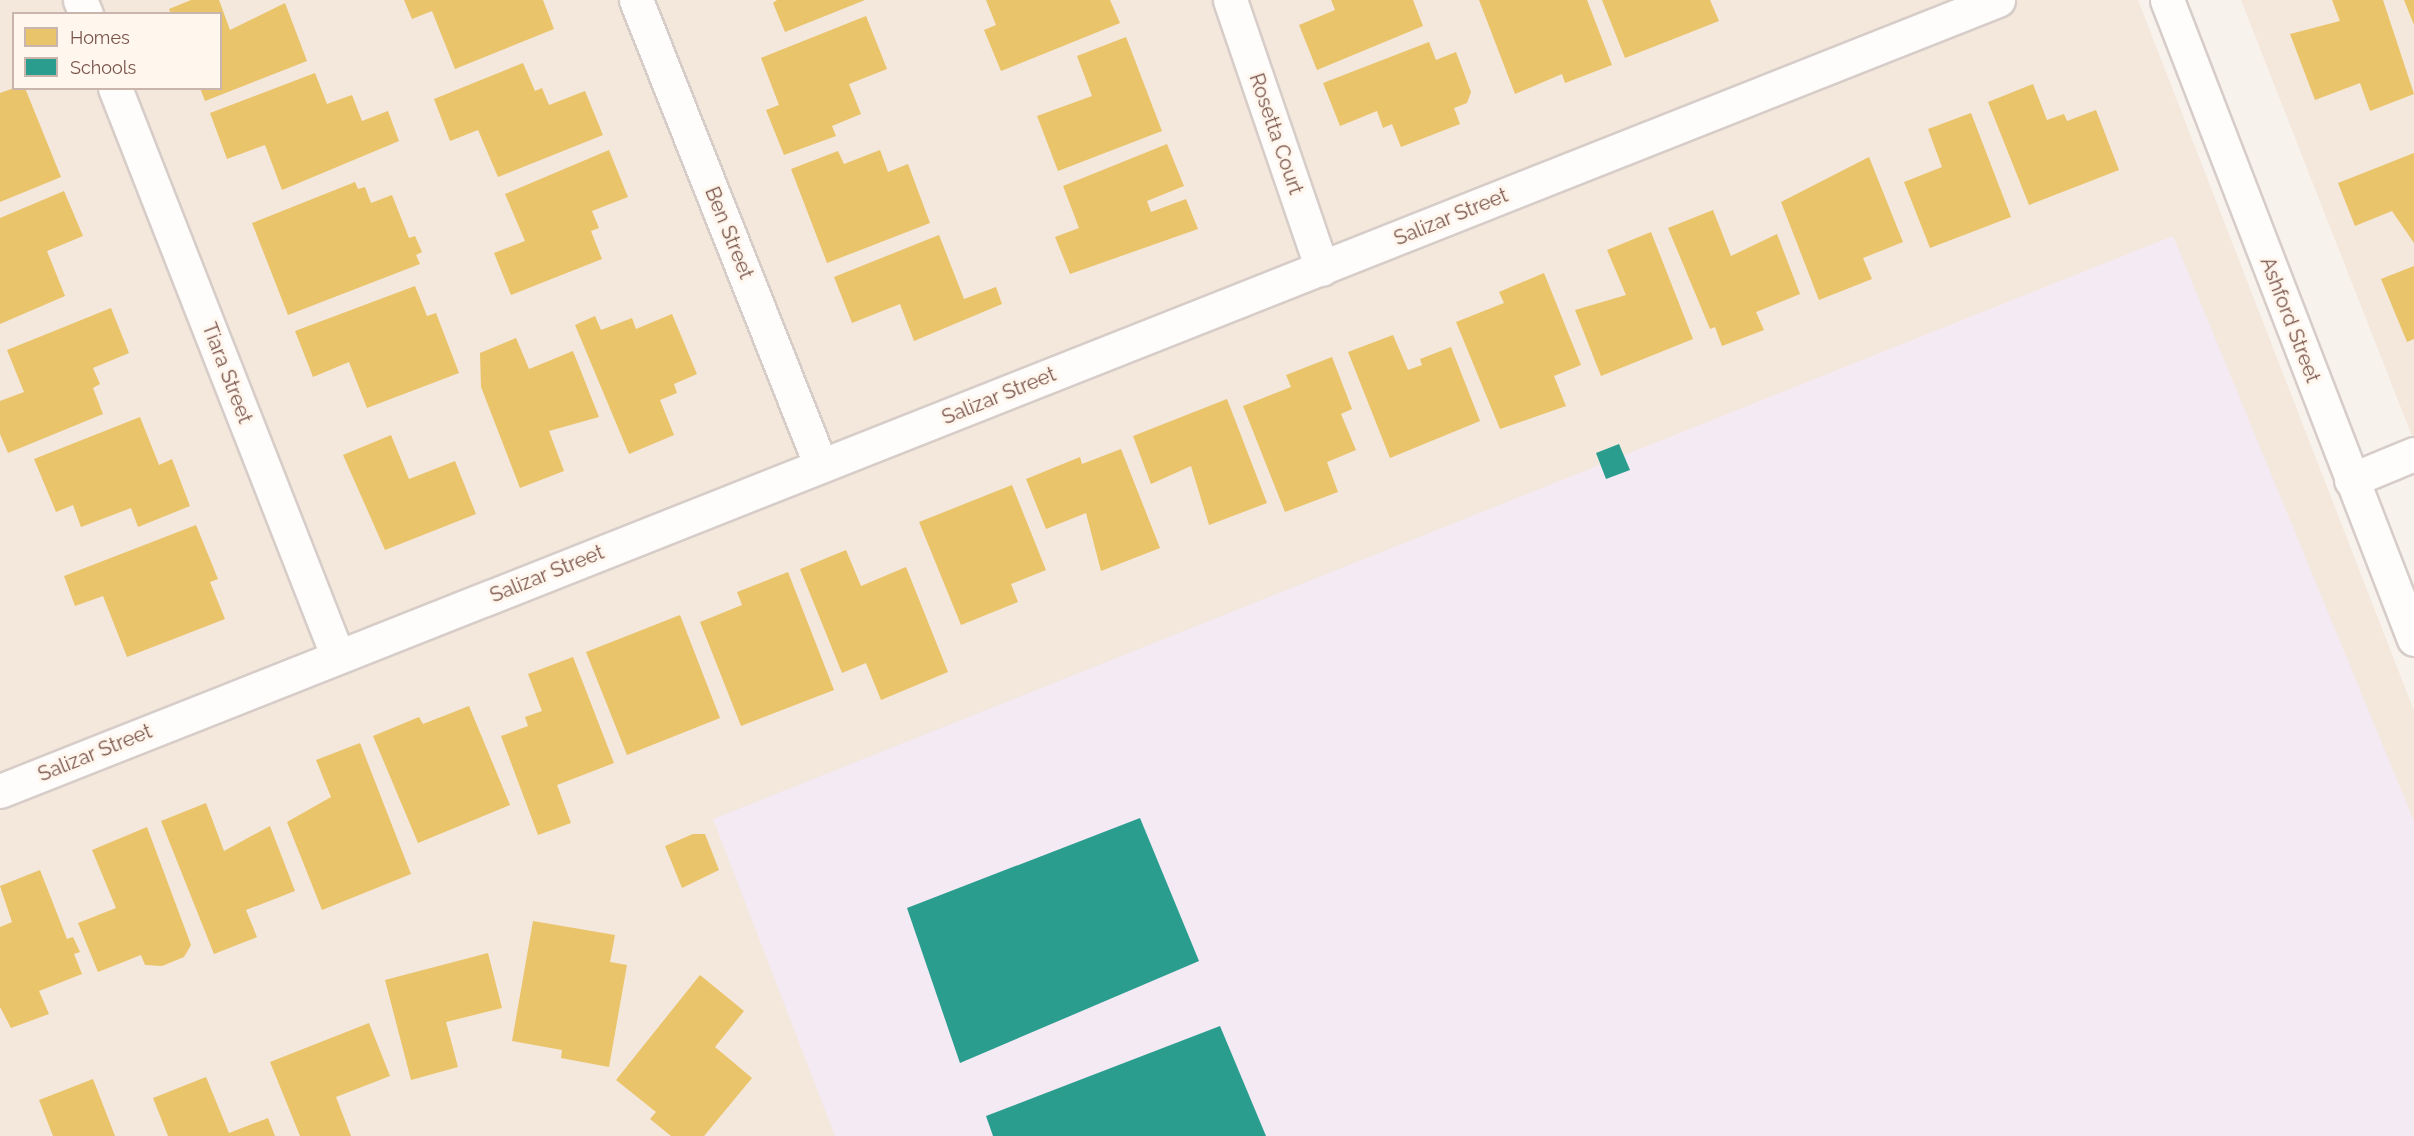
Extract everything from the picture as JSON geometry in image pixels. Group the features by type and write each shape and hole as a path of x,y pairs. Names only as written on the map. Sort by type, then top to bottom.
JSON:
{"street":[{"name":"Ben Street","path":"636,0 821,466"},
{"name":"Rosetta Court","path":"1230,0 1322,269"},
{"name":"Salizar Street","path":"0,791 1998,0"},
{"name":"Ashford Street","path":"2167,0 2414,639"},
{"name":"Tiara Street","path":"116,90 338,657"},
{"path":"2351,480 2414,454"}],"shaded area":[{"path":"0,0 2138,0 2414,711 2414,1136 0,1136"},
{"path":"2241,0 2414,0 2414,441"},
{"path":"2173,236 2414,821 2414,1136 835,1136 713,819"}],"building: Homes":[{"path":"191,0 219,0 230,30 285,3 307,61 205,101 201,90 222,90 222,12 170,12 169,9"},
{"path":"404,0 543,0 554,29 455,69 432,11 412,19"},
{"path":"777,0 865,0 785,32 773,3"},
{"path":"986,0 1110,0 1120,23 1001,71 984,30 996,25"},
{"path":"1331,0 1413,0 1423,26 1317,70 1299,25 1335,10"},
{"path":"1479,0 1587,0 1612,65 1565,83 1562,74 1515,94"},
{"path":"1602,0 1710,0 1719,21 1625,58"},
{"path":"2332,0 2383,0 2414,94 2370,111 2360,83 2315,100 2290,34 2340,21"},
{"path":"2404,0 2414,0 2414,25"},
{"path":"866,16 887,69 849,84 861,114 832,126 836,136 784,155 766,110 779,105 761,58"},
{"path":"1126,37 1162,131 1058,171 1037,116 1092,96 1077,56"},
{"path":"1429,42 1436,60 1456,52 1471,92 1467,103 1454,108 1460,124 1401,147 1392,124 1383,128 1377,111 1340,126 1323,83"},
{"path":"523,63 535,91 542,88 549,105 585,91 603,135 498,177 478,130 450,141 434,99"},
{"path":"315,73 327,104 352,95 362,121 388,111 399,141 282,190 265,145 227,159 210,113"},
{"path":"2033,84 2047,120 2064,114 2067,121 2096,110 2119,170 2029,205 1988,102"},
{"path":"12,89 26,90 61,177 0,202 0,93"},
{"path":"1971,113 2011,217 1930,248 1904,182 1942,167 1928,129"},
{"path":"1167,144 1184,186 1147,201 1151,212 1186,199 1198,229 1070,274 1055,237 1079,228 1063,186"},
{"path":"609,150 628,197 592,211 599,228 591,231 602,259 511,295 494,253 525,241 505,194"},
{"path":"880,150 888,172 908,164 930,223 827,263 791,169 838,151 844,164"},
{"path":"2414,153 2414,243 2392,211 2355,226 2338,183"},
{"path":"1869,157 1903,242 1863,258 1872,279 1819,300 1781,202"},
{"path":"355,182 358,189 365,187 371,203 392,195 409,238 415,236 422,252 416,255 420,264 288,315 252,223"},
{"path":"64,191 83,236 47,251 65,296 0,324 0,218"},
{"path":"1713,210 1731,256 1777,234 1800,294 1756,312 1764,330 1722,346 1715,327 1710,329 1668,228"},
{"path":"1651,232 1693,339 1601,376 1575,310 1626,295 1607,250"},
{"path":"939,235 964,299 996,287 1002,304 914,341 900,304 852,323 834,277"},
{"path":"2414,266 2414,339 2407,342 2381,279"},
{"path":"1544,273 1581,365 1554,376 1566,406 1500,429 1456,322 1504,303 1499,292"},
{"path":"415,286 427,316 436,313 459,373 367,408 349,362 313,377 295,331"},
{"path":"111,308 129,353 93,368 100,384 93,388 103,414 8,453 0,434 0,401 24,392 7,350"},
{"path":"672,314 697,374 674,384 677,393 660,400 674,435 629,454 575,325 595,316 601,330 632,318 636,329"},
{"path":"1393,335 1408,370 1422,365 1420,359 1451,347 1480,421 1390,458 1348,352"},
{"path":"516,338 529,369 573,351 599,417 549,431 564,471 520,488 481,387 480,353"},
{"path":"1332,357 1352,409 1341,414 1356,450 1327,462 1338,492 1285,512 1243,406 1291,387 1286,375"},
{"path":"1227,399 1267,503 1209,525 1191,466 1151,484 1133,436"},
{"path":"140,417 159,465 172,459 190,506 138,527 131,508 81,527 73,505 56,512 34,459"},
{"path":"391,435 409,479 455,461 476,514 385,550 343,455"},
{"path":"1121,449 1160,548 1101,571 1086,513 1046,529 1026,479 1080,457 1082,464"},
{"path":"1012,485 1046,570 1011,584 1018,602 961,625 919,522"},
{"path":"196,525 218,579 210,582 225,619 127,657 103,596 75,606 64,576"},
{"path":"846,550 861,586 906,567 948,672 881,700 866,663 842,673 800,569"},
{"path":"788,572 834,690 741,726 700,622 742,605 737,592"},
{"path":"680,615 720,718 627,755 586,652"},
{"path":"573,657 614,763 557,785 571,823 538,835 501,736 528,726 525,717 542,711 528,674"},
{"path":"469,706 510,805 418,843 373,736 419,717 423,724"},
{"path":"360,743 411,874 322,910 287,822 331,797 316,760"},
{"path":"206,803 224,851 270,826 295,891 246,910 257,937 214,954 161,821"},
{"path":"147,827 191,945 184,957 162,966 145,965 141,955 98,972 78,923 116,908 92,850"},
{"path":"693,834 705,834 719,870 682,888 665,846"},
{"path":"40,870 67,939 73,937 80,952 74,954 82,974 39,991 49,1014 11,1028 0,1007 0,927 12,922 0,886"},
{"path":"533,921 615,935 610,962 627,965 609,1067 561,1058 562,1050 512,1041"},
{"path":"488,953 502,1008 446,1022 458,1067 411,1080 385,980"},
{"path":"700,975 744,1011 715,1047 752,1078 704,1136 671,1136 650,1119 656,1112 616,1080"},
{"path":"369,1023 390,1076 336,1097 351,1136 300,1136 270,1062"},
{"path":"206,1077 229,1133 268,1118 275,1136 168,1136 153,1098"},
{"path":"93,1079 115,1136 53,1136 39,1100"}],"building: Schools":[{"path":"1619,444 1630,470 1606,479 1596,453"},
{"path":"1140,818 1199,961 960,1063 907,908"},
{"path":"1220,1026 1266,1136 993,1136 986,1116"}]}
